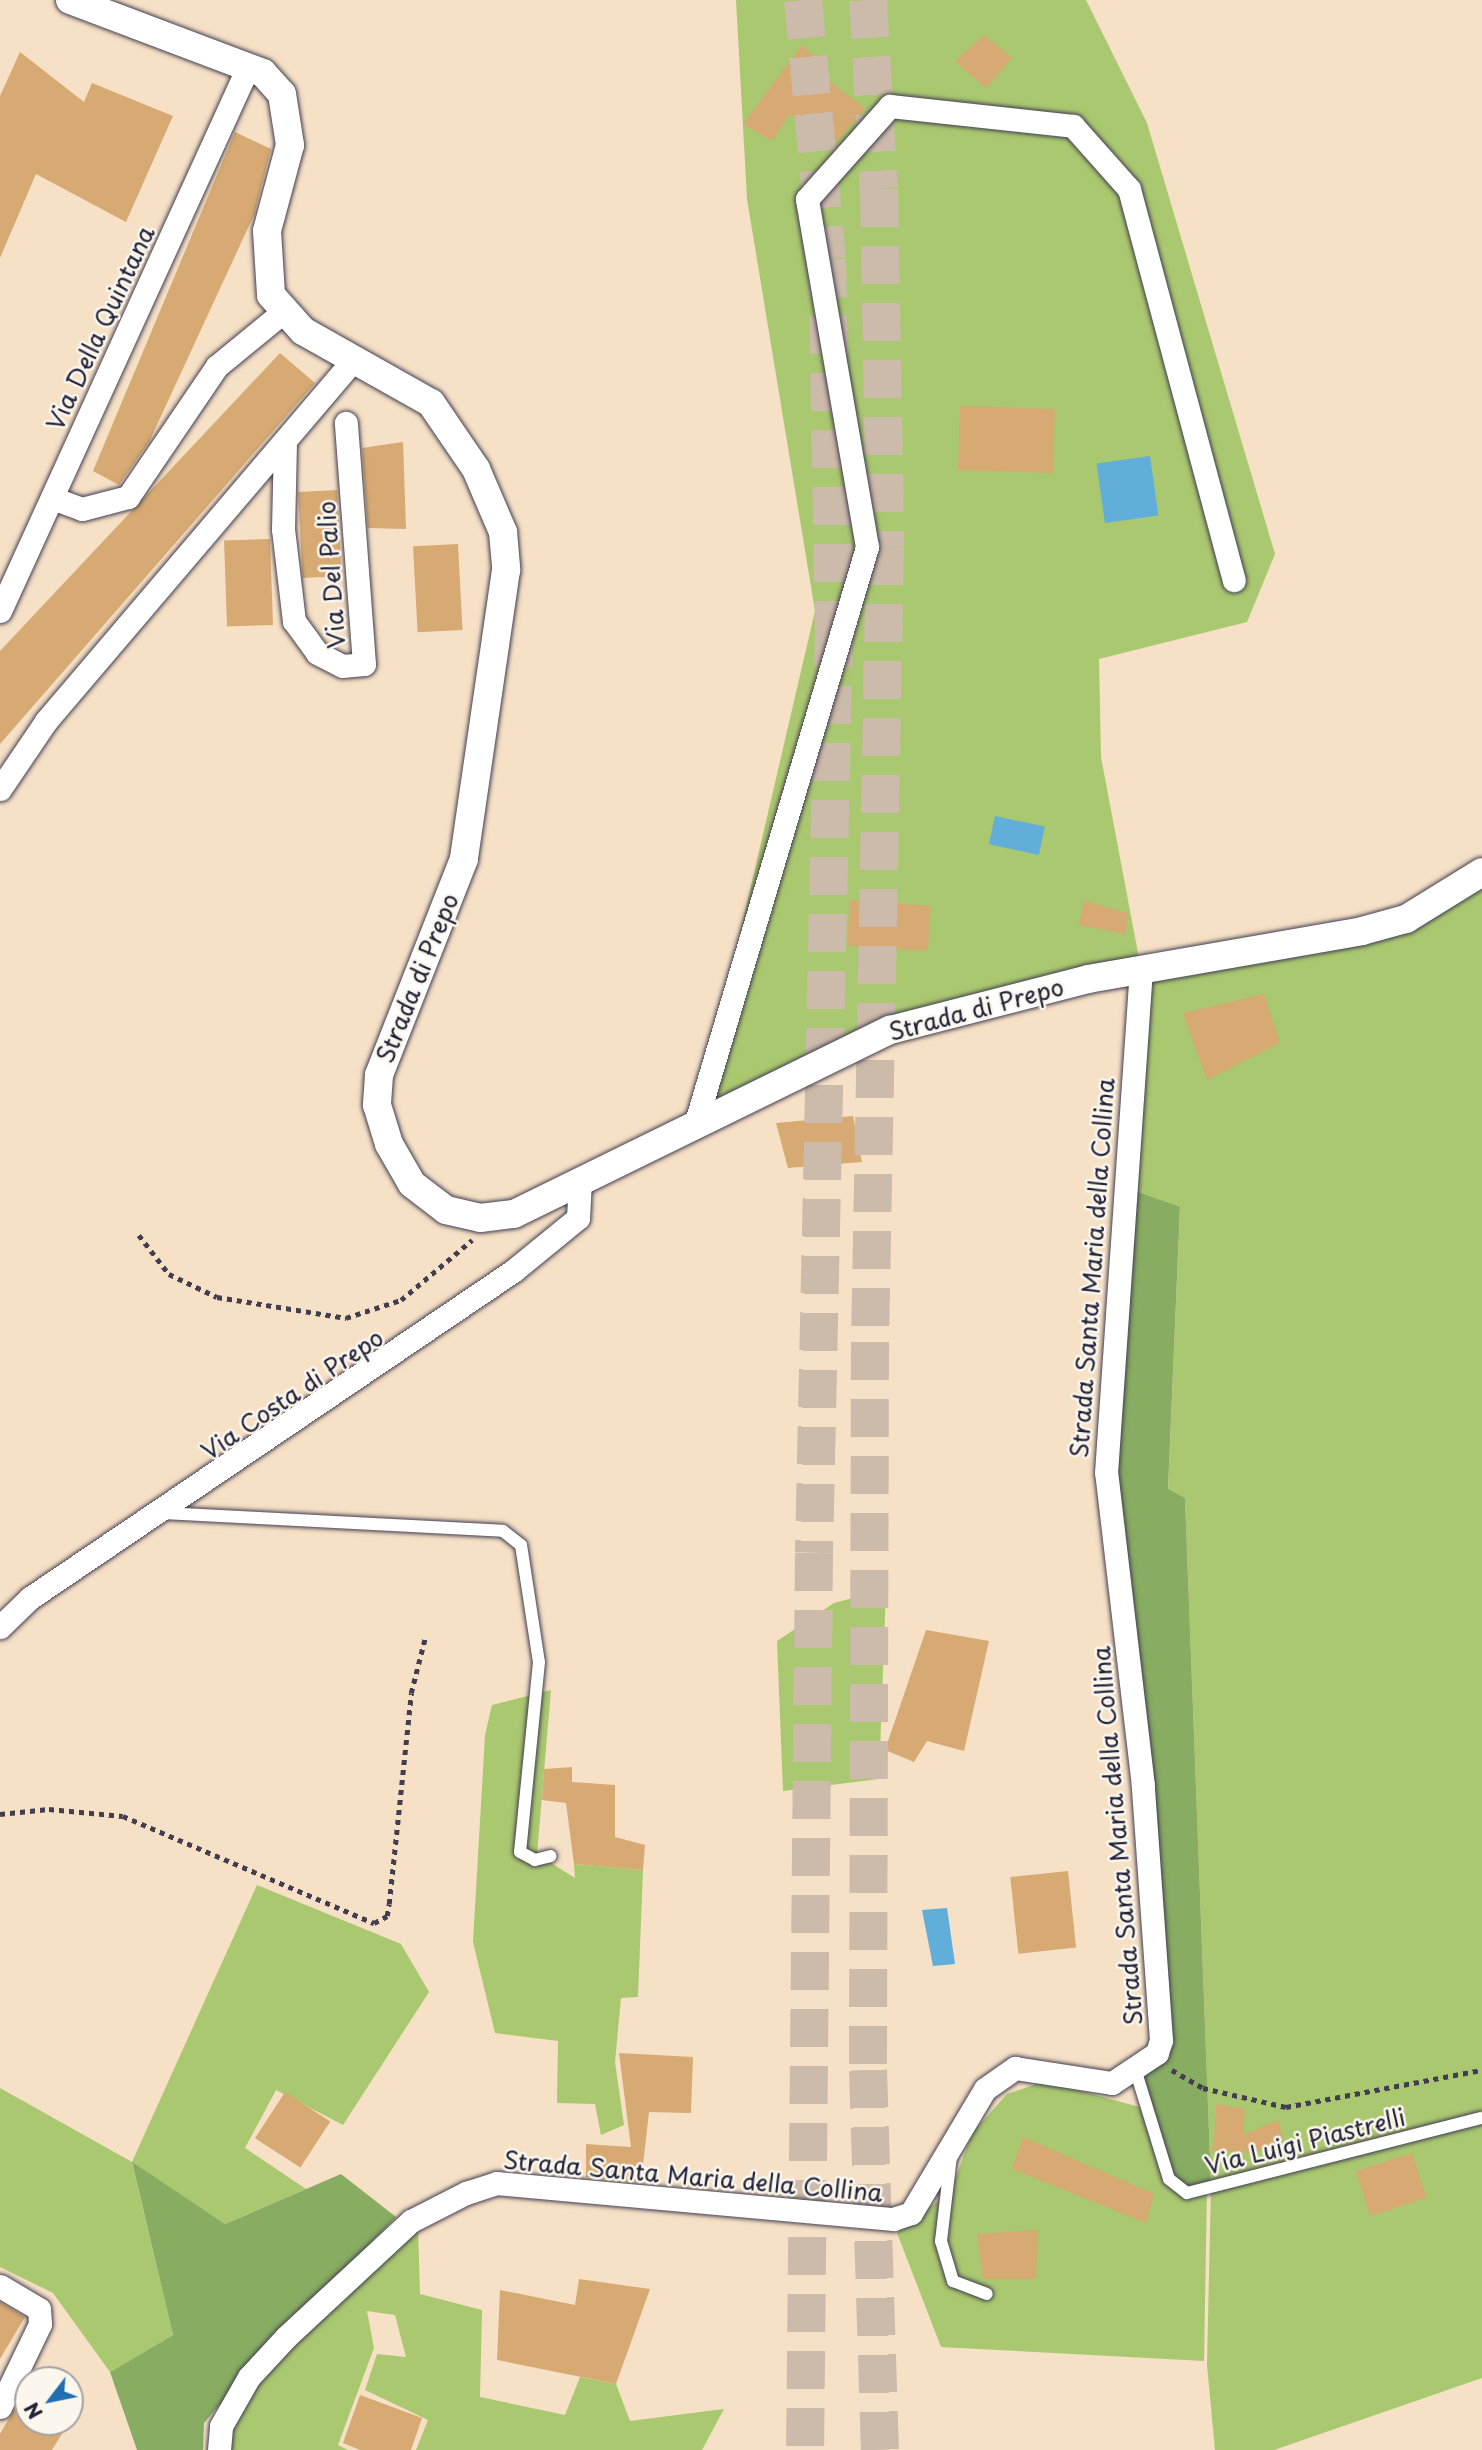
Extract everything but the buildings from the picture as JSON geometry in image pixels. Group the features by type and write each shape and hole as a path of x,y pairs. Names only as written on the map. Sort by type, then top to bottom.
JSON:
{"street":[{"path":"52,498 82,509 128,497 217,366 283,312 271,295 267,231 290,145 290,117 282,94 248,67 70,0"},
{"name":"Via Della Quintana","path":"0,611 248,67"},
{"path":"696,1122 867,547 807,199 890,106 1073,126 1129,189 1234,580"},
{"name":"Strada di Prepo","path":"283,312 354,359 431,403 476,469 503,532 506,570 464,859 379,1075 377,1105 389,1144 412,1184 446,1210 480,1218 514,1214 696,1122 890,1030 1141,970 1363,931 1406,919 1482,872"},
{"path":"0,789 46,721 354,359"},
{"name":"Via Del Palio","path":"285,442 283,529 294,621 317,653 342,666 364,664 346,423"},
{"name":"Strada Santa Maria della Collina","path":"219,2450 221,2426 248,2377 286,2337 411,2221 466,2193 496,2183 893,2219 911,2214 985,2089 1015,2068 1112,2083 1136,2072 1157,2053 1161,2040 1143,1786 1106,1473 1141,970"},
{"name":"Via Costa di Prepo","path":"0,1627 30,1598 163,1513 531,1256 578,1218 580,1181"},
{"path":"0,2286 39,2309 40,2324 0,2407"}],"lane":[{"path":"163,1513 503,1531 521,1545 539,1662 520,1852 535,1860 551,1856"},
{"name":"Via Luigi Piastrelli","path":"1136,2072 1169,2179 1187,2193 1482,2118"},
{"path":"952,2147 942,2241 953,2281 987,2294"}],"path":[{"path":"139,1235 169,1275 217,1297 346,1318 401,1300 471,1242 480,1218"},
{"path":"0,1814 49,1809 123,1816 374,1923 387,1916 389,1905 411,1693 425,1639"},
{"path":"1157,2053 1178,2077 1203,2088 1286,2107 1482,2070"}],"green space":[{"path":"736,0 1086,0 1147,123 1275,554 1247,622 1099,659 1101,757 1141,969 1363,931 1482,872 1482,2378 1274,2450 1215,2450 1207,2365 1211,2185 1185,1498 1168,1490 1180,1208 1121,1186 1141,970 890,1030 696,1122 815,611 747,199"},
{"path":"1121,1186 1180,1207 1168,1489 1185,1498 1211,2185 1187,2193 1169,2179 1136,2072 1157,2053 1106,1473"},
{"path":"886,1589 879,1779 783,1791 777,1641 834,1603"},
{"path":"551,1690 537,1854 575,1878 574,1864 643,1870 638,1997 621,1998 615,2062 624,2125 601,2135 595,2104 557,2103 558,2041 495,2033 473,1942 485,1735 492,1705"},
{"path":"257,1885 401,1944 429,1992 343,2125 276,2090 245,2148 306,2189 225,2224 132,2163 173,2335 110,2372 53,2293 0,2267 0,2088 132,2162"},
{"path":"1045,2081 1143,2108 1165,2185 1184,2198 1207,2190 1204,2361 941,2347 897,2233 951,2191 972,2133 1007,2094"},
{"path":"132,2162 225,2224 341,2174 396,2217 280,2335 204,2423 203,2450 137,2450 110,2372 173,2335"},
{"path":"418,2226 420,2294 482,2310 480,2397 565,2415 580,2377 616,2384 630,2421 724,2409 702,2450 416,2450 428,2420 365,2390 377,2354 406,2357 395,2315 367,2311 374,2348 338,2445 348,2450 219,2450 249,2377"}],"water":[{"path":"1150,456 1158,515 1105,523 1097,464"},
{"path":"995,816 1045,827 1039,855 989,844"},
{"path":"947,1908 955,1964 933,1966 922,1910"}],"tunnel":[{"path":"803,0 827,259 834,629 814,1553 805,2450"},
{"path":"868,0 879,189 885,547 870,1342 868,2070 880,2450"}]}
